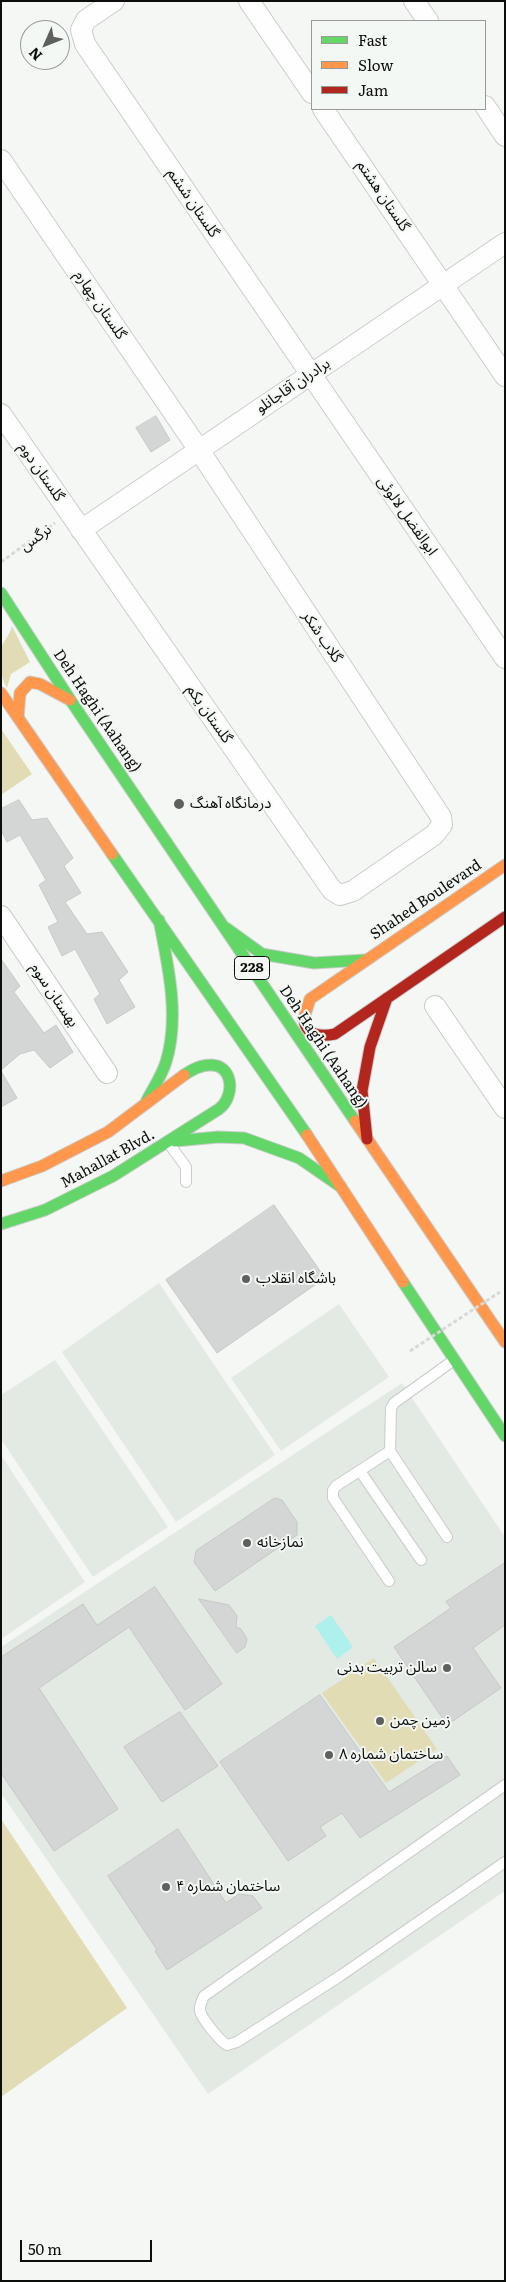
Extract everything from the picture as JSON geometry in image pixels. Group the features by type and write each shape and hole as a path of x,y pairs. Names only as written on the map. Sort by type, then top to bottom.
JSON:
{"main road":[{"name":"Deh Haghi (Aahang)","path":"1,593 71,701 505,1342"},
{"path":"18,718 19,693 22,687 30,682 40,684 71,701"},
{"path":"1,693 341,1187 505,1436"},
{"name":"Shahed Boulevard","path":"387,998 335,1034 324,1038 314,1035 307,1027 303,1018 304,1008 310,999 505,864"},
{"path":"368,1139 362,1091 370,1047 387,998 505,917"},
{"name":"Mahallat Blvd.","path":"1,1181 28,1173 110,1131 145,1106 168,1056 172,1010 169,969 158,920"},
{"path":"224,926 262,954 314,963 365,960"},
{"path":"145,1106 189,1070 208,1065 219,1067 229,1078 231,1092 227,1104 168,1142"},
{"name":"Mahallat Blvd.","path":"1,1224 54,1206 114,1176 168,1142 218,1137 244,1138 299,1158 341,1187"}],"street":[{"name":"گلستان ششم","path":"114,1 86,20 81,30 85,44 310,375"},
{"path":"249,1 311,92"},
{"path":"414,1 427,20"},
{"path":"486,108 505,136"},
{"name":"گلستان هشتم","path":"324,110 505,376"},
{"name":"گلستان چهارم","path":"1,160 199,450"},
{"name":"برادران آقاجانلو","path":"81,530 505,243"},
{"name":"ابوالفضل لالوئی","path":"310,375 505,658"},
{"name":"گلستان دوم","path":"1,414 81,530"},
{"name":"گلاب شکر","path":"199,450 441,817 442,825 434,835 353,891 340,895"},
{"name":"گلستان یکم","path":"81,530 332,890 340,895"},
{"name":"بهستان سوم","path":"1,916 107,1073"},
{"path":"435,1006 505,1108"}],"lane":[{"path":"168,1142 186,1167 186,1182"},
{"path":"447,1537 390,1451 392,1408 394,1403 454,1360"},
{"path":"388,1581 332,1494 336,1486 390,1451"},
{"path":"360,1471 421,1560"},
{"path":"505,1785 204,1996 200,2003 200,2013 221,2042 227,2045 237,2042 340,1976 505,1862"}],"path":[{"name":"نرگس","path":"1,562 69,512"},
{"path":"410,1351 500,1292"}],"shaded area":[{"path":"12,626 30,662 11,674 7,688 2,674 1,648"},
{"path":"1,729 32,774 1,795"},
{"path":"159,1283 275,1455 176,1522 62,1352"},
{"path":"339,1304 389,1377 281,1451 231,1378"},
{"path":"55,1360 168,1527 93,1577 1,1439 1,1395"},
{"path":"402,1383 505,1537 505,1891 208,2094 1,1793 1,1647"},
{"path":"1,1455 85,1582 1,1639"},
{"name":"زمین چمن","path":"374,1658 437,1749 386,1783 322,1693"},
{"path":"1,1819 127,2008 1,2097"}],"water":[{"path":"331,1615 353,1647 337,1659 315,1626"}],"building":[{"path":"156,416 170,440 151,452 136,428"},
{"path":"19,800 32,820 47,818 73,858 64,866 81,893 65,902 87,934 102,932 128,972 119,980 135,1007 107,1024 94,999 100,994 75,949 62,956 48,927 58,922 39,885 46,880 20,835 7,842 1,830 1,809"},
{"path":"1,959 20,986 14,992 44,1033 56,1025 73,1052 50,1068 34,1050 20,1054 1,1070"},
{"path":"1,1071 17,1098 1,1107"},
{"name":"باشگاه انقلاب","path":"274,1205 325,1278 217,1353 166,1280"},
{"name":"نمازخانه","path":"275,1498 282,1500 297,1522 297,1535 215,1591 194,1562 196,1551"},
{"name":"سالن تربیت بدنی","path":"505,1563 505,1625 473,1648 501,1688 447,1725 394,1647 451,1608 446,1602"},
{"path":"155,1587 222,1684 185,1710 129,1627 39,1688 118,1809 54,1851 1,1773 1,1657 83,1604 97,1625"},
{"path":"199,1599 229,1605 237,1616 236,1627 241,1629 247,1639 245,1647 237,1653"},
{"path":"320,1695 389,1792 447,1756 460,1775 360,1838 342,1813 320,1827 326,1836 288,1861 220,1762"},
{"path":"180,1712 218,1766 162,1802 124,1747"},
{"name":"ساختمان شماره ۴","path":"178,1829 226,1903 239,1894 253,1896 262,1908 167,1970 155,1951 157,1950 108,1876"}],"traffic: fast":[{"path":"1,593 71,701 355,1121"},
{"path":"112,854 307,1135"},
{"path":"147,1100 166,1062 172,1027 169,973 159,920"},
{"path":"226,928 262,954 314,963 365,960"},
{"path":"1,1224 45,1210 113,1176 219,1109 224,1103 230,1089 230,1082 224,1070 218,1066 206,1065 184,1075"},
{"path":"175,1141 218,1137 244,1138 299,1158 341,1187"},
{"path":"403,1282 505,1436"}],"traffic: slow":[{"path":"18,718 20,693 30,682 40,684 70,700"},
{"path":"1,693 112,854"},
{"path":"304,1018 310,999 505,865"},
{"path":"1,1181 42,1166 108,1132 184,1075"},
{"path":"355,1121 505,1342"},
{"path":"307,1135 403,1282"}],"traffic: jam":[{"path":"304,1018 307,1029 311,1032 319,1035 335,1034 505,917"},
{"path":"367,1139 362,1091 370,1047 387,998"}],"place":[{"name":"درمانگاه آهنگ","path":"179,804"},
{"name":"باشگاه انقلاب","path":"246,1279"},
{"name":"نمازخانه","path":"247,1543"},
{"name":"سالن تربیت بدنی","path":"447,1668"},
{"name":"زمین چمن","path":"380,1721"},
{"name":"ساختمان شماره ۸","path":"329,1755"},
{"name":"ساختمان شماره ۴","path":"166,1887"}]}
